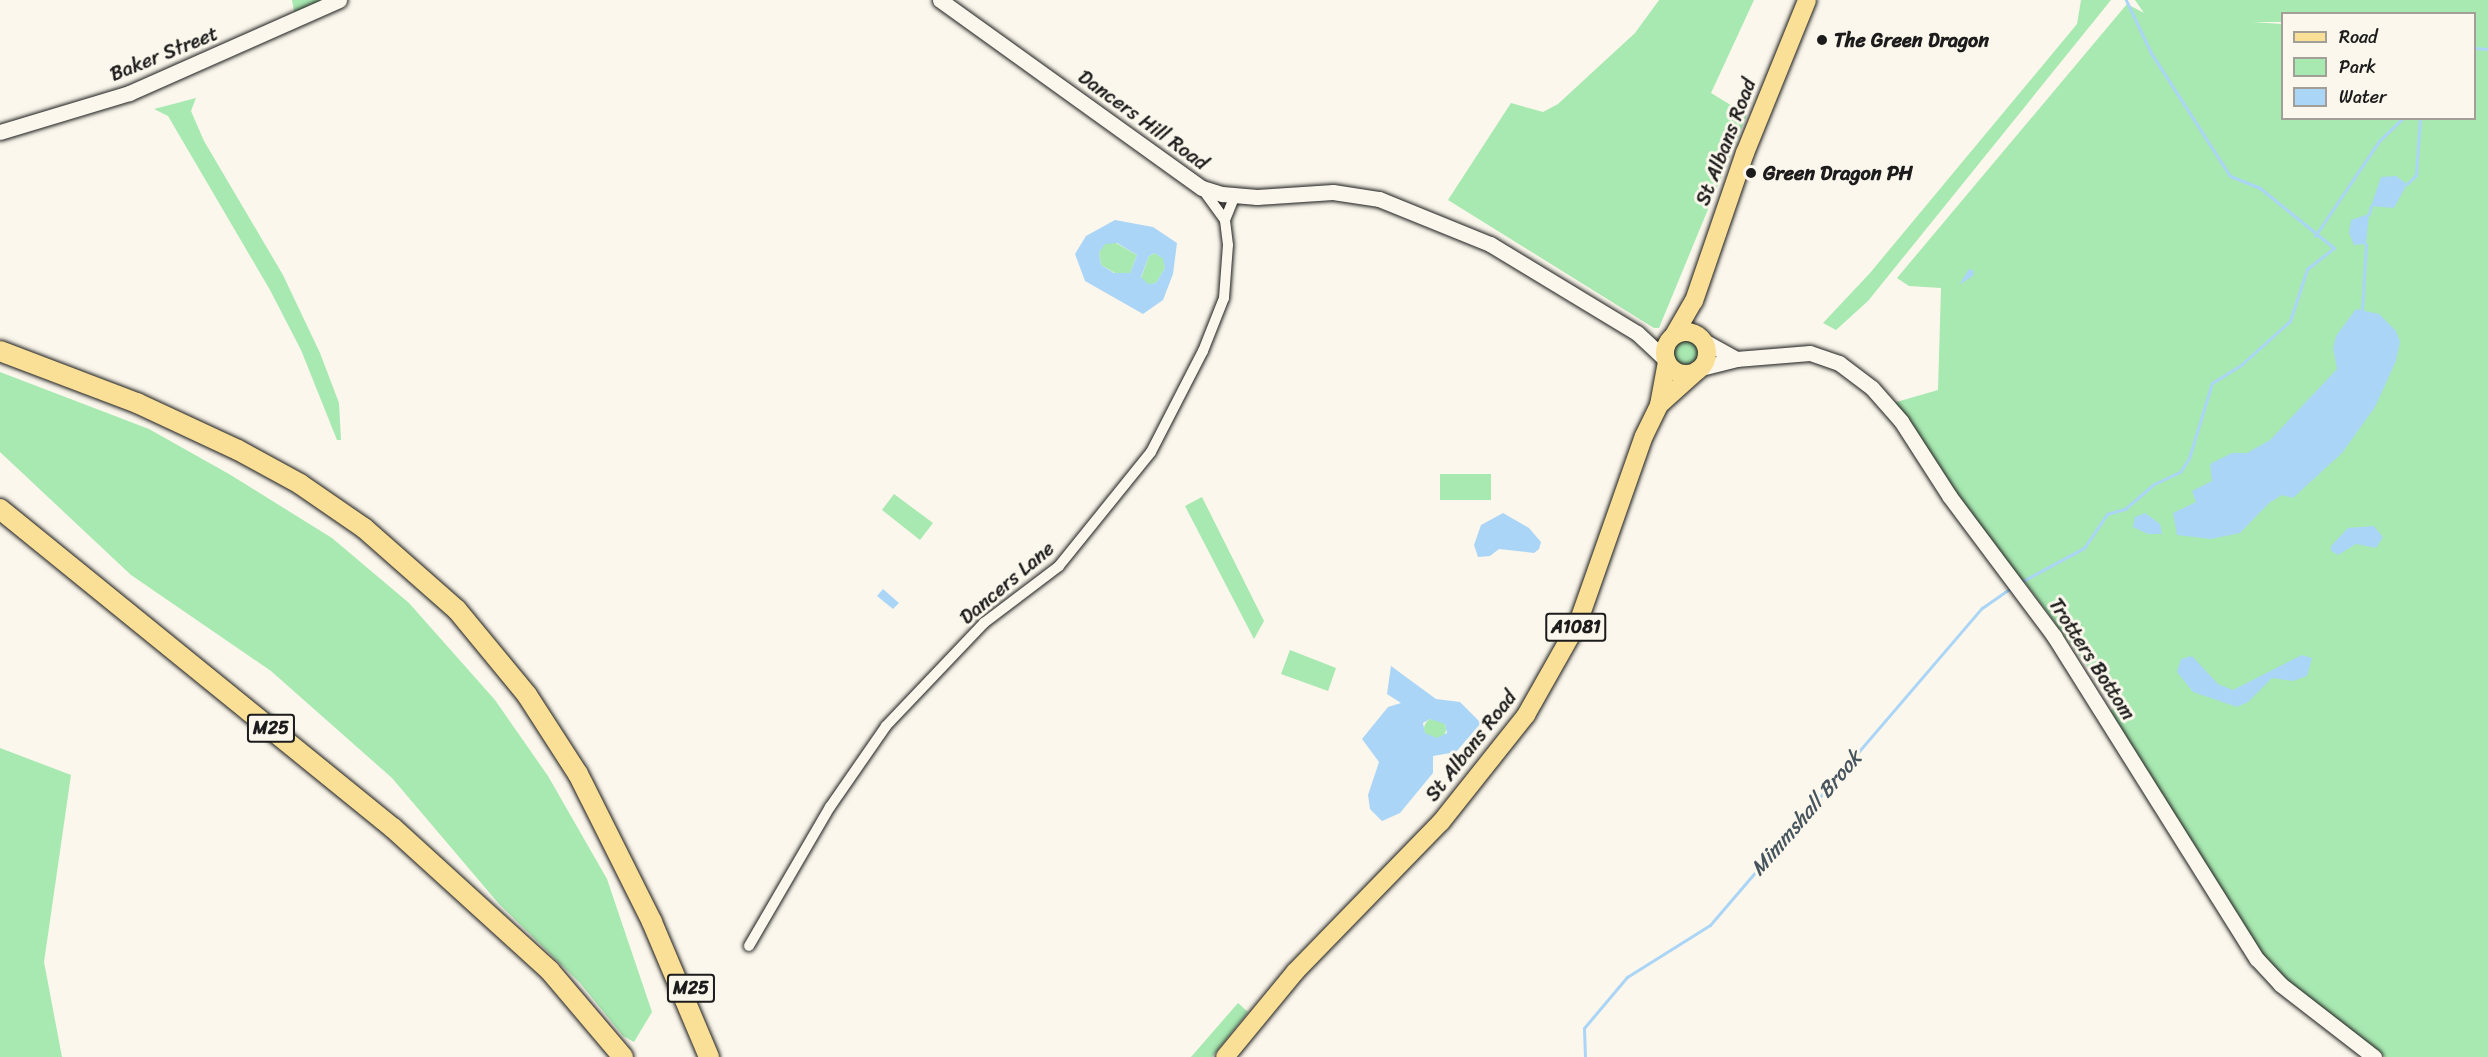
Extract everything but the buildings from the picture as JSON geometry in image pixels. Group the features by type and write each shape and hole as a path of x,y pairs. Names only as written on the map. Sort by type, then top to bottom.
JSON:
{"highway":[{"name":"M25","path":"0,351 136,403 238,450 300,484 414,569 497,655 545,721 578,774 652,922 709,1057"},
{"name":"M25","path":"0,509 393,828 534,958 550,970 623,1057"},
{"name":"M25","path":"652,922 682,970 724,1057"},
{"name":"M25","path":"534,958 542,977 611,1057"}],"main road":[{"name":"St Albans Road","path":"1672,336 1694,302 1745,153 1807,0"},
{"path":"1694,302 1703,340 1707,358 1700,369 1680,373 1666,361 1665,348 1672,336 1692,332 1703,340"},
{"name":"St Albans Road","path":"1225,1057 1295,972 1441,822 1526,715 1578,623 1644,436 1659,405 1666,361"},
{"name":"St Albans Road","path":"1659,405 1700,369"}],"street":[{"name":"Baker Street","path":"0,132 129,93 339,0"},
{"name":"Dancers Hill Road","path":"940,0 1202,188 1235,195 1333,192 1379,199 1490,244 1638,333 1666,361"},
{"path":"1202,188 1225,220"},
{"name":"Dancers Lane","path":"749,946 830,807 886,726 984,623 1059,566 1151,452 1203,351 1224,298 1228,245 1225,220 1235,195"},
{"name":"Dancers Hill Road","path":"1638,333 1672,336"},
{"path":"1703,340 1736,359"},
{"name":"Trotters Bottom","path":"1700,369 1736,359 1810,353 1839,363 1856,374 1901,421 1950,497 2017,585 2084,682 2257,959 2280,984 2374,1057"}],"green space":[{"path":"292,0 326,0 295,16"},
{"path":"1659,0 1754,0 1711,93 1747,115 1659,328 1654,328 1448,200 1511,103 1543,112 1558,104 1635,33"},
{"path":"2081,0 2111,0 1868,301 1836,330 1823,323 1870,273 2077,24"},
{"path":"2135,0 2488,0 2488,1057 2385,1057 2270,967 2240,928 2110,710 2115,709 2097,679 2024,581 2020,582 1893,403 1938,390 1941,288 1909,286 1897,278 2127,4 2144,13"},
{"path":"196,98 191,111 204,141 283,275 320,353 339,403 341,440 337,440 301,350 270,290 168,116 154,109"},
{"path":"1105,243 1116,243 1137,255 1130,273 1115,273 1101,265 1099,253"},
{"path":"1155,253 1164,259 1165,268 1156,283 1147,285 1141,278 1149,256"},
{"path":"1685,336 1697,340 1701,352 1697,364 1685,368 1673,364 1669,352 1673,340"},
{"path":"0,372 149,429 229,474 332,538 409,603 495,700 548,776 607,879 652,1012 634,1042 623,1036 580,983 499,904 392,778 271,671 131,575 0,452"},
{"path":"1440,474 1491,474 1491,500 1440,500"},
{"path":"894,494 933,523 920,540 882,510"},
{"path":"1202,497 1264,621 1254,639 1185,506"},
{"path":"1290,650 1336,668 1328,691 1281,674"},
{"path":"1435,718 1445,725 1446,729 1439,739 1435,740 1425,733 1424,729 1431,719"},
{"path":"0,748 71,775 44,962 62,1057 0,1057"},
{"path":"1238,1003 1248,1012 1212,1057 1191,1057"}],"water":[{"path":"2396,176 2407,184 2394,208 2371,206 2381,177"},
{"path":"2369,214 2366,244 2354,245 2349,233 2351,220"},
{"path":"1115,220 1153,227 1177,243 1173,274 1163,300 1143,314 1085,281 1075,254 1086,236","holes":["1117,243 1137,255 1130,273 1114,273 1101,265 1099,253 1105,244","1155,253 1163,259 1165,268 1156,283 1148,284 1141,277 1149,256"]},
{"path":"1969,269 1974,271 1973,276 1959,285"},
{"path":"2356,309 2379,314 2396,331 2400,342 2396,361 2375,407 2342,453 2293,498 2282,495 2269,503 2240,533 2211,539 2177,535 2173,513 2196,502 2192,491 2212,481 2210,464 2232,453 2247,453 2270,440 2337,369 2333,348 2336,336"},
{"path":"1503,513 1529,528 1541,542 1539,549 1534,553 1499,549 1490,556 1478,557 1474,545 1481,525"},
{"path":"2145,513 2160,524 2162,534 2148,534 2133,527 2135,517"},
{"path":"2374,526 2383,537 2376,548 2356,544 2338,555 2331,551 2331,546 2348,528"},
{"path":"883,589 899,603 893,609 877,596"},
{"path":"2302,655 2312,658 2307,676 2293,681 2272,678 2248,702 2237,707 2193,692 2177,672 2181,659 2192,656 2218,684 2233,690"},
{"path":"1391,666 1436,699 1460,702 1481,723 1456,752 1433,756 1433,773 1400,813 1382,821 1370,809 1368,795 1379,762 1362,739 1388,707 1401,703 1387,694","holes":["1430,719 1445,724 1447,733 1437,738 1425,733 1423,723"]}],"waterway":[{"path":"2019,583 2084,548 2107,514 2125,509 2154,484 2180,472 2189,458 2212,383 2242,364 2290,321 2307,269 2334,248 2260,188 2230,176 2151,53 2126,0"},
{"path":"2476,48 2488,49"},
{"path":"2315,236 2379,141 2401,120"},
{"path":"2407,184 2416,175 2420,120"},
{"path":"2369,214 2371,206"},
{"path":"2362,310 2366,244"},
{"name":"Mimmshall Brook","path":"1585,1057 1584,1028 1627,977 1710,925 1982,608 2011,588"}],"place":[{"name":"The Green Dragon","path":"1822,40"},
{"name":"Green Dragon PH","path":"1751,173"}]}
